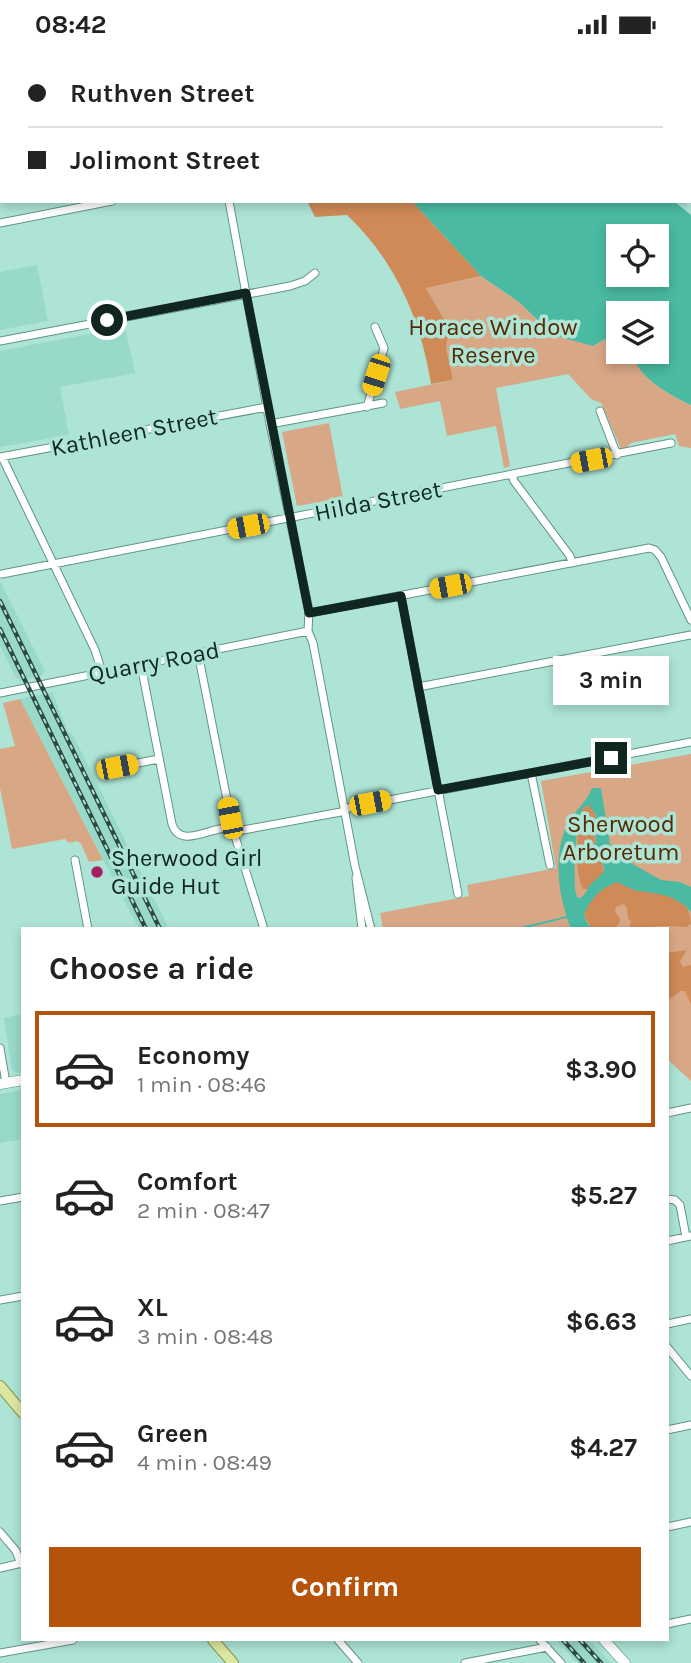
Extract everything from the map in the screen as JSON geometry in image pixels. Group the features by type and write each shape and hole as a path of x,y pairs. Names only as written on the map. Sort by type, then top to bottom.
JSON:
{"main road":[{"path":"0,1386 21,1411"},
{"path":"214,1641 233,1663"}],"street":[{"path":"0,223 102,203"},
{"path":"229,203 270,424 309,613 308,631 313,643 355,866 370,927"},
{"path":"0,341 300,283 315,273"},
{"path":"367,407 384,348 375,327"},
{"path":"270,424 383,403"},
{"name":"Kathleen Street","path":"1,457 267,407"},
{"path":"600,411 617,455"},
{"name":"Hilda Street","path":"2,574 671,443"},
{"path":"1,457 95,650 102,672"},
{"path":"512,475 513,480 571,557 572,563"},
{"path":"309,613 645,549 655,550 661,557 691,619"},
{"path":"401,596 458,894"},
{"name":"Quarry Road","path":"0,693 308,631"},
{"path":"418,687 691,635"},
{"path":"198,653 233,830 263,927"},
{"path":"141,664 172,827 177,834 185,837 227,828 238,831 691,742"},
{"path":"104,772 159,759"},
{"path":"531,772 550,865"},
{"path":"75,860 88,927"},
{"path":"355,866 362,927"},
{"path":"0,1048 3,1084 21,1080"},
{"path":"669,1113 691,1108"},
{"path":"0,1201 21,1197"},
{"path":"669,1200 679,1203 689,1236 669,1241"},
{"path":"0,1300 21,1296"},
{"path":"669,1324 691,1319"},
{"path":"669,1349 691,1376"},
{"path":"669,1430 691,1425"},
{"path":"669,1527 691,1522"},
{"path":"0,1532 16,1551 21,1562"},
{"path":"0,1568 21,1564"},
{"path":"669,1624 691,1619"},
{"path":"0,1653 67,1641"},
{"path":"339,1641 358,1663"},
{"path":"541,1641 561,1663"},
{"path":"605,1641 625,1663"},
{"path":"465,1663 547,1647"}],"shaded area":[{"path":"308,203 414,203 481,276 426,288 449,328 446,348 453,380 431,384 413,314 392,271 364,233 347,215 315,217"},
{"path":"414,203 676,203 691,215 691,405 664,390 647,377 637,364 669,364 669,301 606,301 606,339 593,346 553,335 519,302 481,276"},
{"path":"37,265 48,321 0,330 0,272"},
{"path":"125,327 135,373 60,387 69,435 0,447 0,351"},
{"path":"0,581 45,671 41,676 20,681 0,646"},
{"path":"52,692 68,731 74,737 168,927 138,927 20,699"},
{"path":"592,788 601,788 610,844 617,855 661,880 680,882 691,887 691,912 674,899 636,890 617,882 597,894 590,903 584,914 588,925 592,927 570,927 559,877 560,850 567,825","holes":["589,805 596,815 595,855 604,871 584,895 577,897 575,880 578,826 583,808"]},
{"path":"589,805 595,814 595,845 604,873 588,889 583,889 578,872 578,837 583,808"},
{"path":"617,882 633,890 673,897 686,907 691,924 686,927 630,927 631,921 628,919 627,907 623,904 616,907 615,912 620,918 616,927 590,927 584,914 593,898"},
{"path":"687,950 680,961 683,967 691,965 691,1004 685,991 669,997 669,953"},
{"path":"21,1014 21,1072 12,1070 4,1018"},
{"path":"21,1090 21,1139 0,1143 0,1094"},
{"path":"557,1641 590,1641 611,1663 577,1663"}],"green space":[{"name":"Horace Window Reserve","path":"481,276 519,302 553,335 595,345 606,339 606,364 637,364 647,377 664,390 691,405 691,448 679,446 675,434 631,443 621,449 601,403 591,399 568,374 496,388 510,466 504,468 496,426 447,436 440,401 400,409 395,392 453,380 445,348 449,328 426,288"},
{"path":"329,423 343,498 297,506 282,432"},
{"path":"20,699 103,860 89,862 81,844 77,841 69,843 65,839 12,849 0,788 0,749 15,746 3,703"},
{"name":"Sherwood Arboretum","path":"691,754 691,1081 669,1061 669,927 383,927 380,913 469,896 467,885 556,868 541,781"}],"waterway":[{"path":"561,918 567,917"},
{"path":"525,927 559,919"}],"railway":[{"path":"0,601 159,927"},
{"path":"0,629 145,927"},
{"path":"564,1641 584,1663"},
{"path":"581,1641 601,1663"}],"place":[{"name":"Sherwood Girl Guide Hut","path":"97,872"}],"route":[{"path":"107,320 246,293 283,492 309,613 401,596 438,790 611,758"}]}
